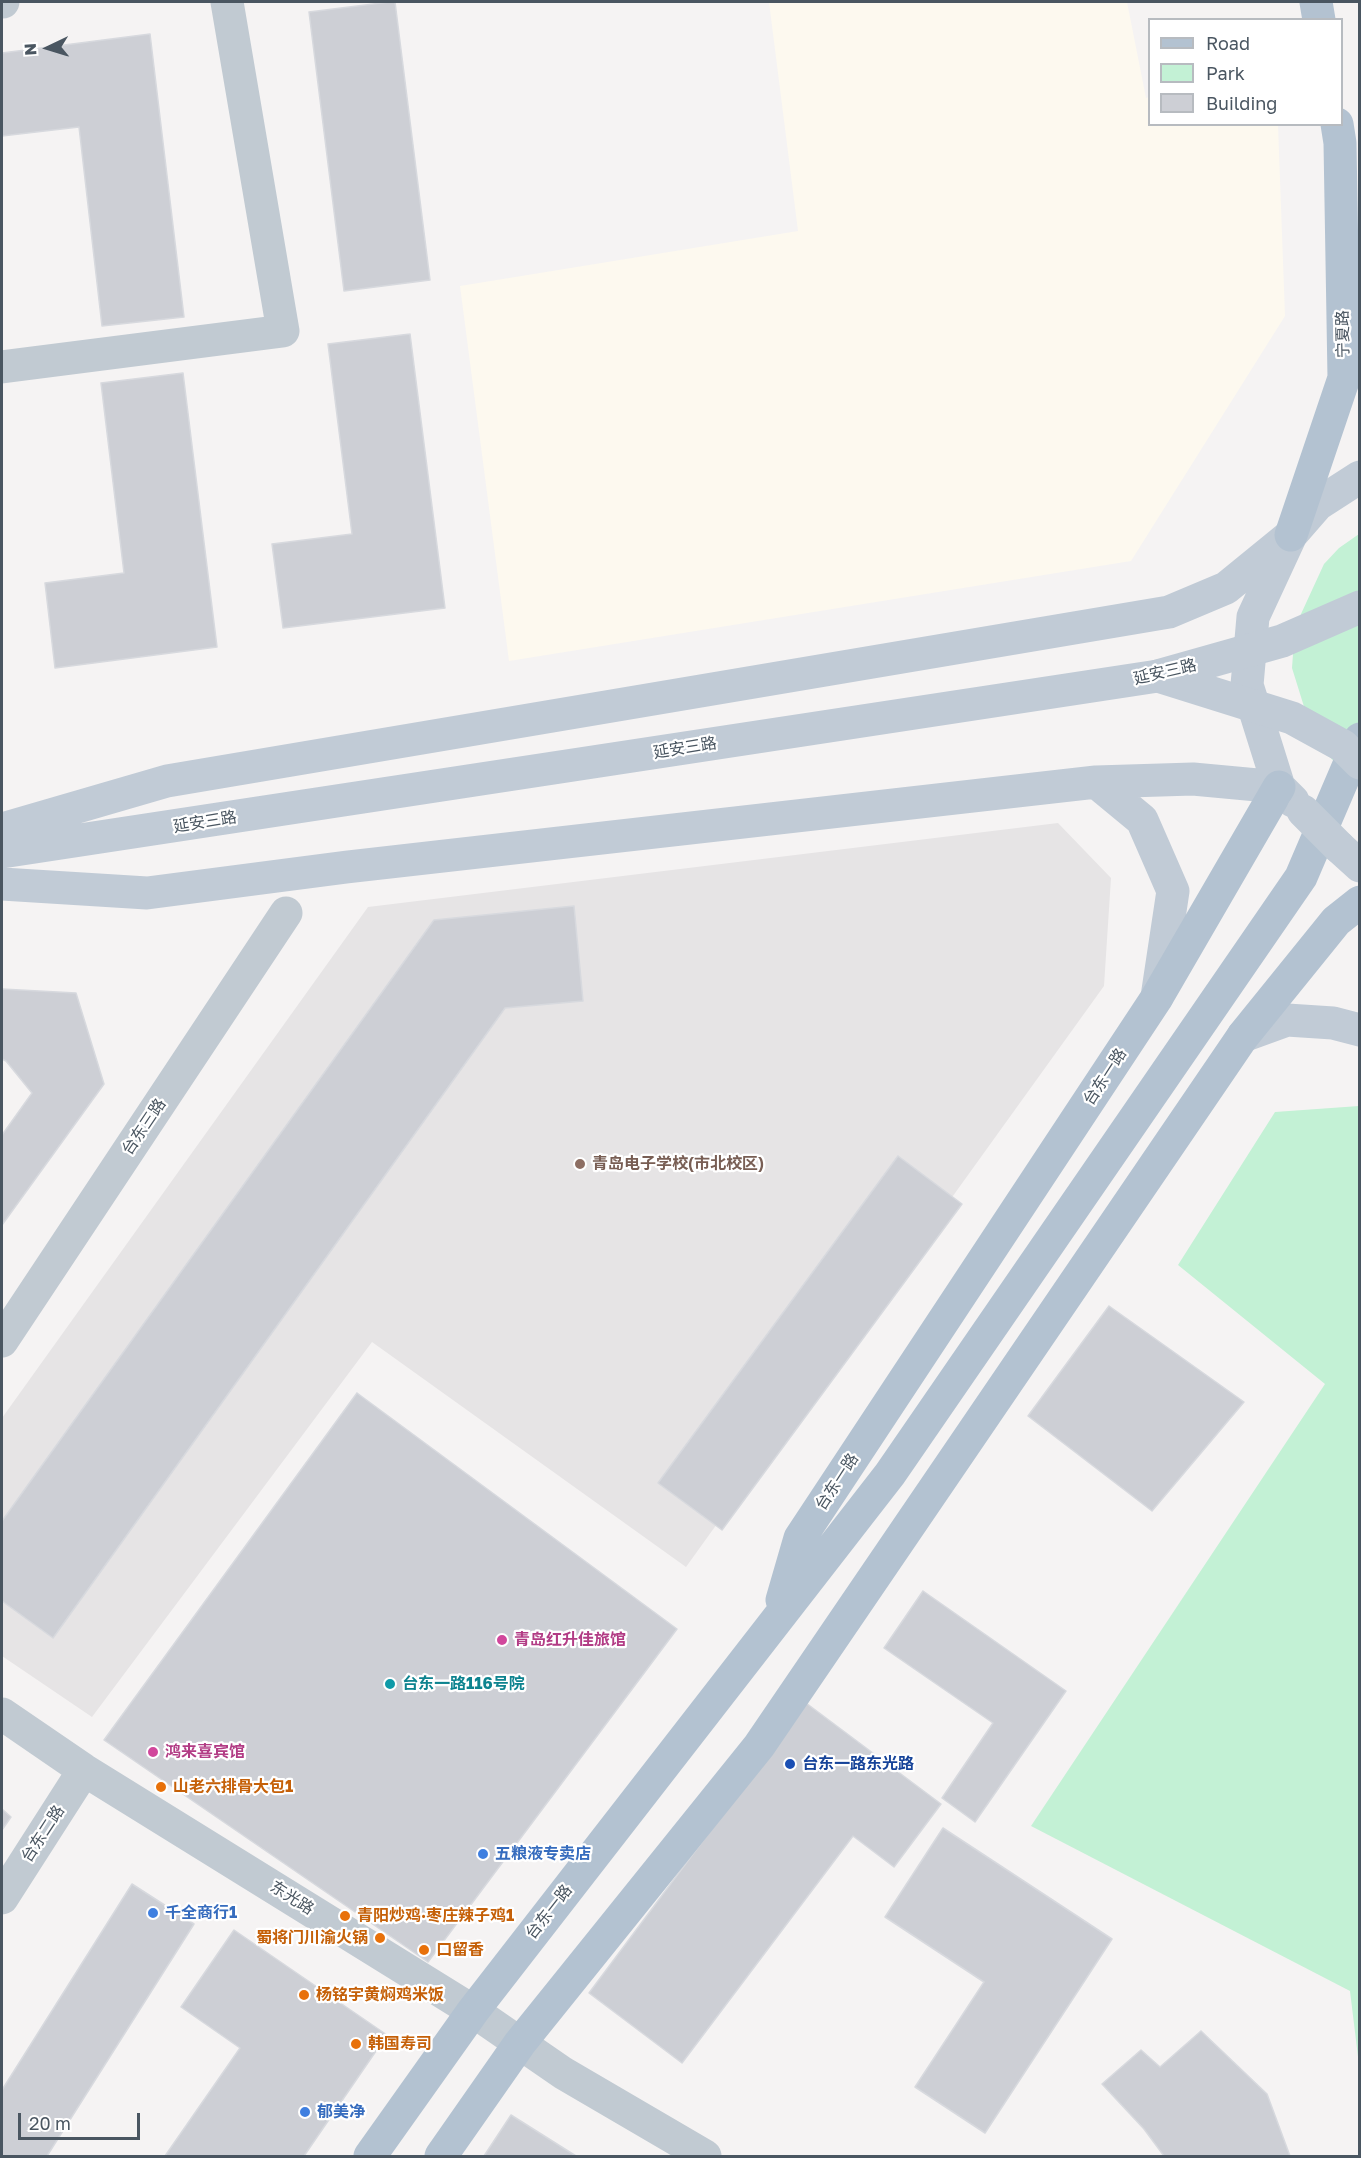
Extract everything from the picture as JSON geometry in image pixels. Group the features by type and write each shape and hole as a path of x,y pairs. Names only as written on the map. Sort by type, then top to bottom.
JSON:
{"main road":[{"path":"1316,2 1319,18"},
{"name":"宁夏路","path":"1291,535 1344,378 1340,142 1337,126"},
{"path":"2,829 167,781 1169,612 1226,588 1291,535 1318,504 1359,477"},
{"path":"1291,535 1253,617 1247,685 1279,787 1349,857"},
{"name":"延安三路","path":"2,852 1158,676 1282,641 1359,606"},
{"path":"1158,676 1292,718 1343,746 1359,763"},
{"path":"776,1619 890,1474 1301,877 1359,739"},
{"path":"2,884 147,893 358,866 1096,782 1193,779 1279,787"},
{"path":"1096,782 1142,820 1173,891 1156,999"},
{"name":"台东一路","path":"370,2157 473,2011 776,1619 800,1538 1156,999 1279,787"},
{"path":"441,2157 520,2043 759,1746 1243,1036 1336,921 1359,902"},
{"path":"1243,1036 1287,1020 1333,1023 1359,1030"}],"street":[{"path":"2,368 282,331 227,2"},
{"name":"台东三路","path":"2,1341 286,913"},
{"name":"东光路","path":"2,1714 84,1770 473,2011 563,2073 705,2157"},
{"name":"台东二路","path":"2,1898 84,1770"}],"shaded area":[{"path":"769,2 1127,2 1146,98 1148,97 1148,126 1278,126 1285,316 1131,561 509,661 460,286 798,231"},
{"name":"青岛电子学校(市北校区)","path":"1058,823 1111,878 1104,986 686,1567 372,1342 92,1717 2,1656 2,1418 368,907"}],"green space":[{"path":"1359,534 1359,787 1315,742 1292,668 1295,627 1324,564 1339,548"},
{"path":"1360,1106 1359,2065 1350,1991 1031,1826 1325,1384 1178,1265 1275,1112"}],"building":[{"path":"395,2 430,280 344,291 309,12"},
{"path":"150,34 184,317 102,326 79,127 2,136 2,53"},
{"path":"410,334 445,608 283,628 272,544 352,534 328,344"},
{"path":"183,373 217,647 55,668 45,583 124,573 101,383"},
{"path":"574,906 583,1001 505,1008 53,1638 2,1601 2,1521 434,920"},
{"path":"2,989 76,993 104,1084 2,1225 2,1135 32,1093 2,1059"},
{"path":"898,1156 962,1204 722,1530 658,1483"},
{"path":"1109,1306 1244,1402 1152,1511 1028,1416"},
{"name":"台东一路116号院","path":"357,1393 677,1629 428,1962 104,1740"},
{"path":"923,1591 1066,1691 975,1822 942,1798 993,1723 884,1648"},
{"path":"806,1703 941,1804 894,1867 853,1836 682,2063 589,1993"},
{"path":"2,1809 11,1817 2,1830"},
{"path":"943,1828 1112,1939 985,2133 915,2087 984,1982 885,1917"},
{"path":"132,1884 194,1924 47,2156 2,2156 2,2090"},
{"path":"234,1930 387,2035 304,2156 165,2156 240,2048 181,2007"},
{"path":"1201,2031 1267,2094 1290,2156 1164,2156 1144,2129 1102,2084 1141,2050 1160,2067"},
{"path":"511,2115 576,2156 484,2156"}],"place":[{"name":"青岛电子学校(市北校区)","path":"580,1164"},
{"name":"青岛红升佳旅馆","path":"502,1640"},
{"name":"台东一路116号院","path":"390,1684"},
{"name":"鸿来喜宾馆","path":"153,1752"},
{"name":"台东一路东光路","path":"790,1764"},
{"name":"山老六排骨大包1","path":"161,1787"},
{"name":"五粮液专卖店","path":"483,1854"},
{"name":"千全商行1","path":"153,1913"},
{"name":"青阳炒鸡·枣庄辣子鸡1","path":"345,1916"},
{"name":"蜀将门川渝火锅","path":"380,1938"},
{"name":"口留香","path":"424,1950"},
{"name":"杨铭宇黄焖鸡米饭","path":"304,1995"},
{"name":"韩国寿司","path":"356,2044"},
{"name":"郁美净","path":"305,2112"}]}
